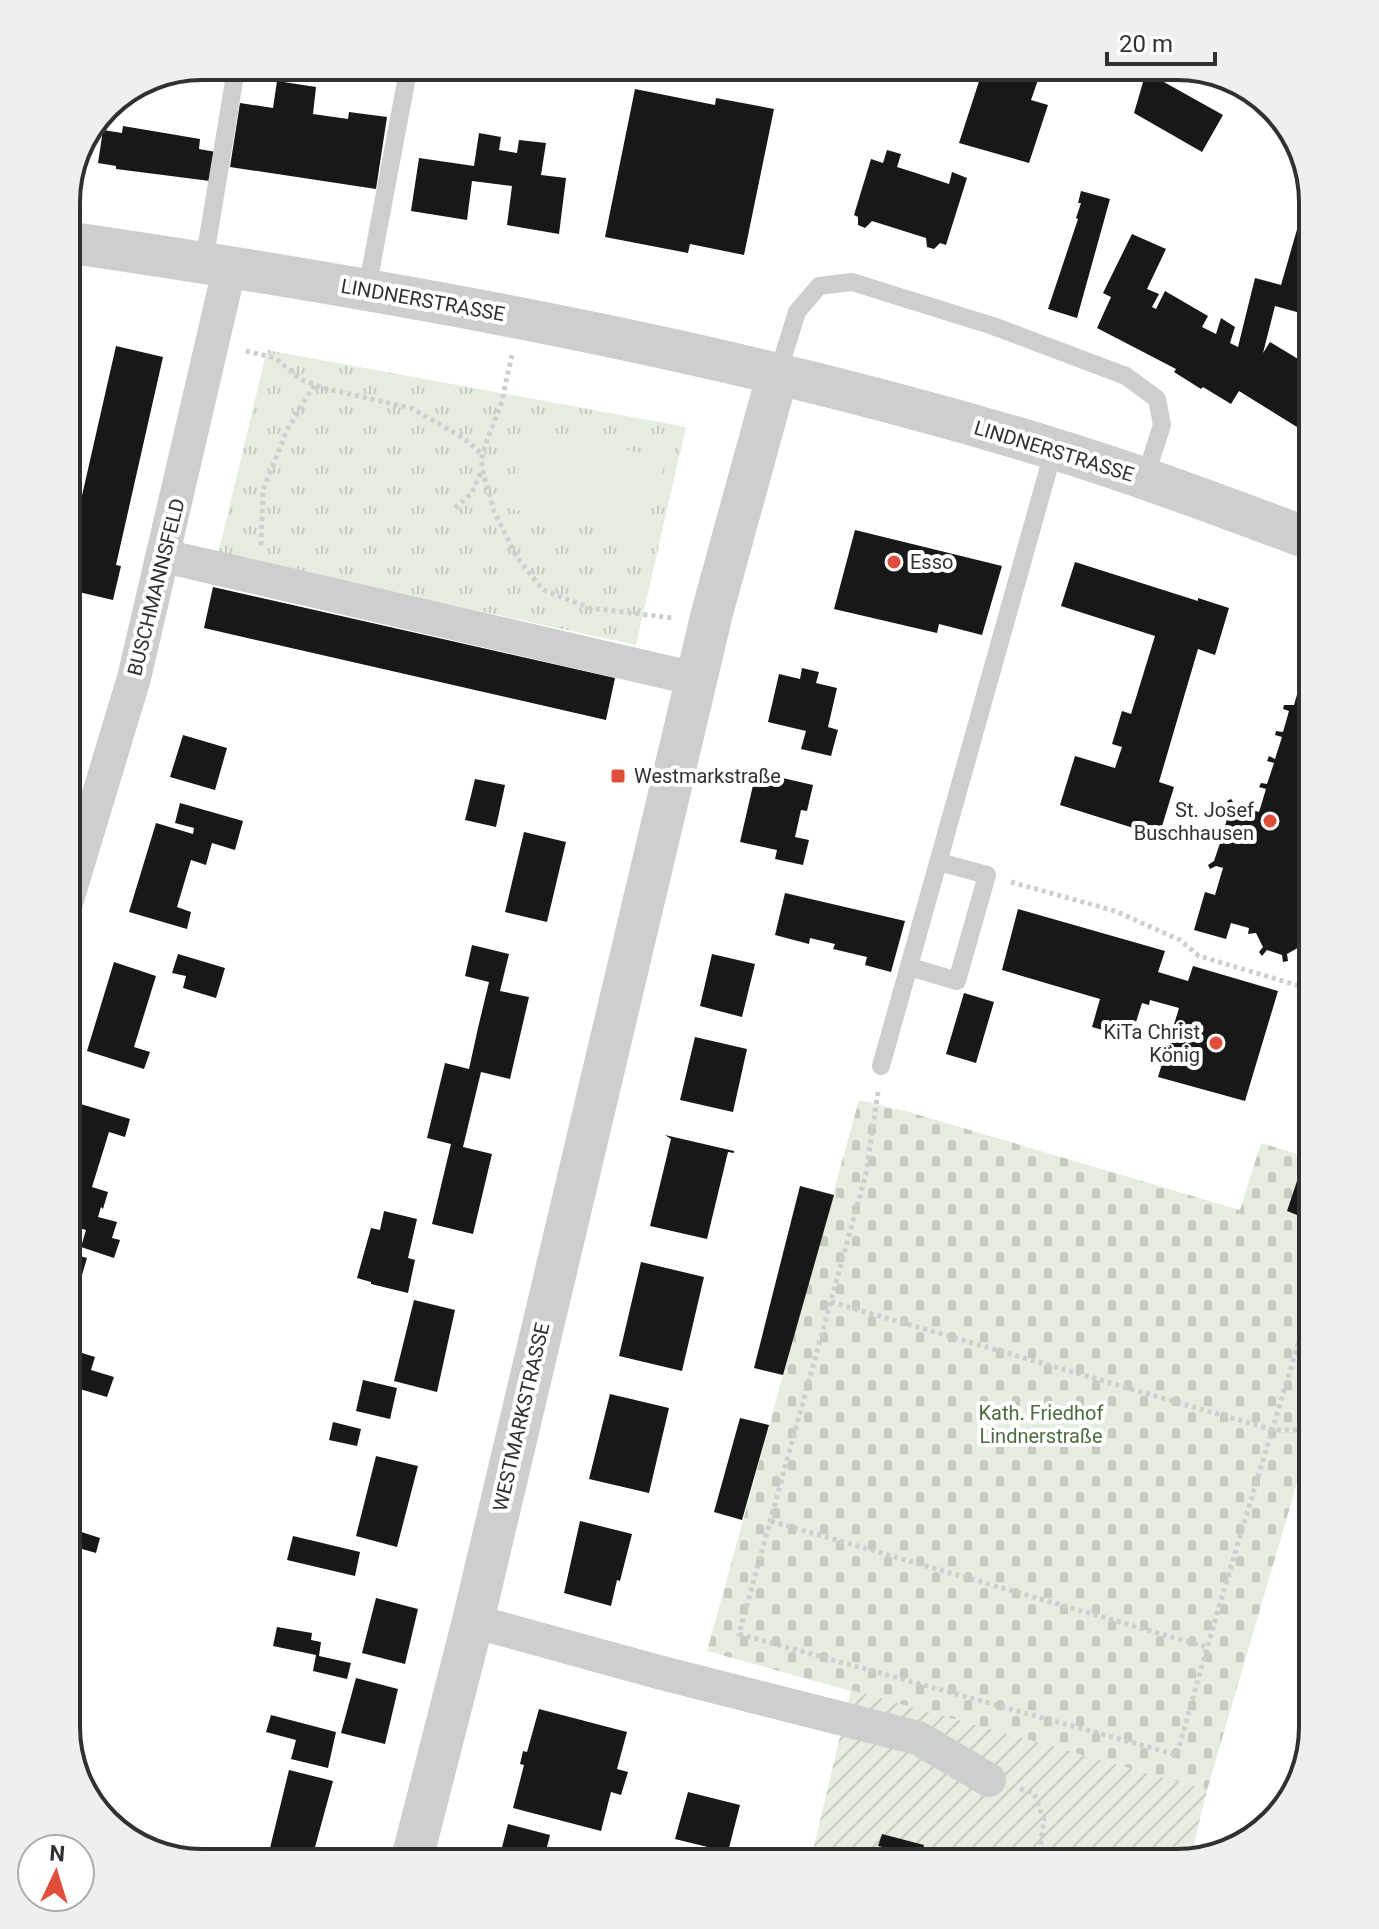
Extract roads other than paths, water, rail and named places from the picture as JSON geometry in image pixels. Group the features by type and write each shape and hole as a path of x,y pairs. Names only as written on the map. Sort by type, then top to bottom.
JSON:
{"street":[{"name":"LINDNERSTRASSE","path":"80,244 217,264 521,317 778,373 1054,449 1145,478 1299,535"},
{"name":"BUSCHMANNSFELD","path":"80,857 134,678 164,556 213,344 217,264"},
{"name":"WESTMARKSTRASSE","path":"415,1849 473,1621 710,622 778,373"},
{"path":"164,556 696,679"},
{"path":"473,1621 918,1738 989,1780"}],"lane":[{"path":"217,264 235,80"},
{"path":"367,289 406,80"},
{"name":"LINDNERSTRASSE","path":"778,373 797,312 819,286 852,282 993,326 1126,376 1157,399 1162,425 1145,478"},
{"path":"881,1066 1054,449"},
{"path":"910,967 957,981 987,875 939,862"}],"place":[{"name":"Esso","path":"894,562"},
{"name":"Westmarkstraße","path":"618,776"},
{"name":"St. Josef Buschhausen","path":"1270,821"},
{"name":"KiTa Christ König","path":"1216,1043"}],"park label":[{"name":"Kath. Friedhof Lindnerstraße","path":"1041,1424"}]}
